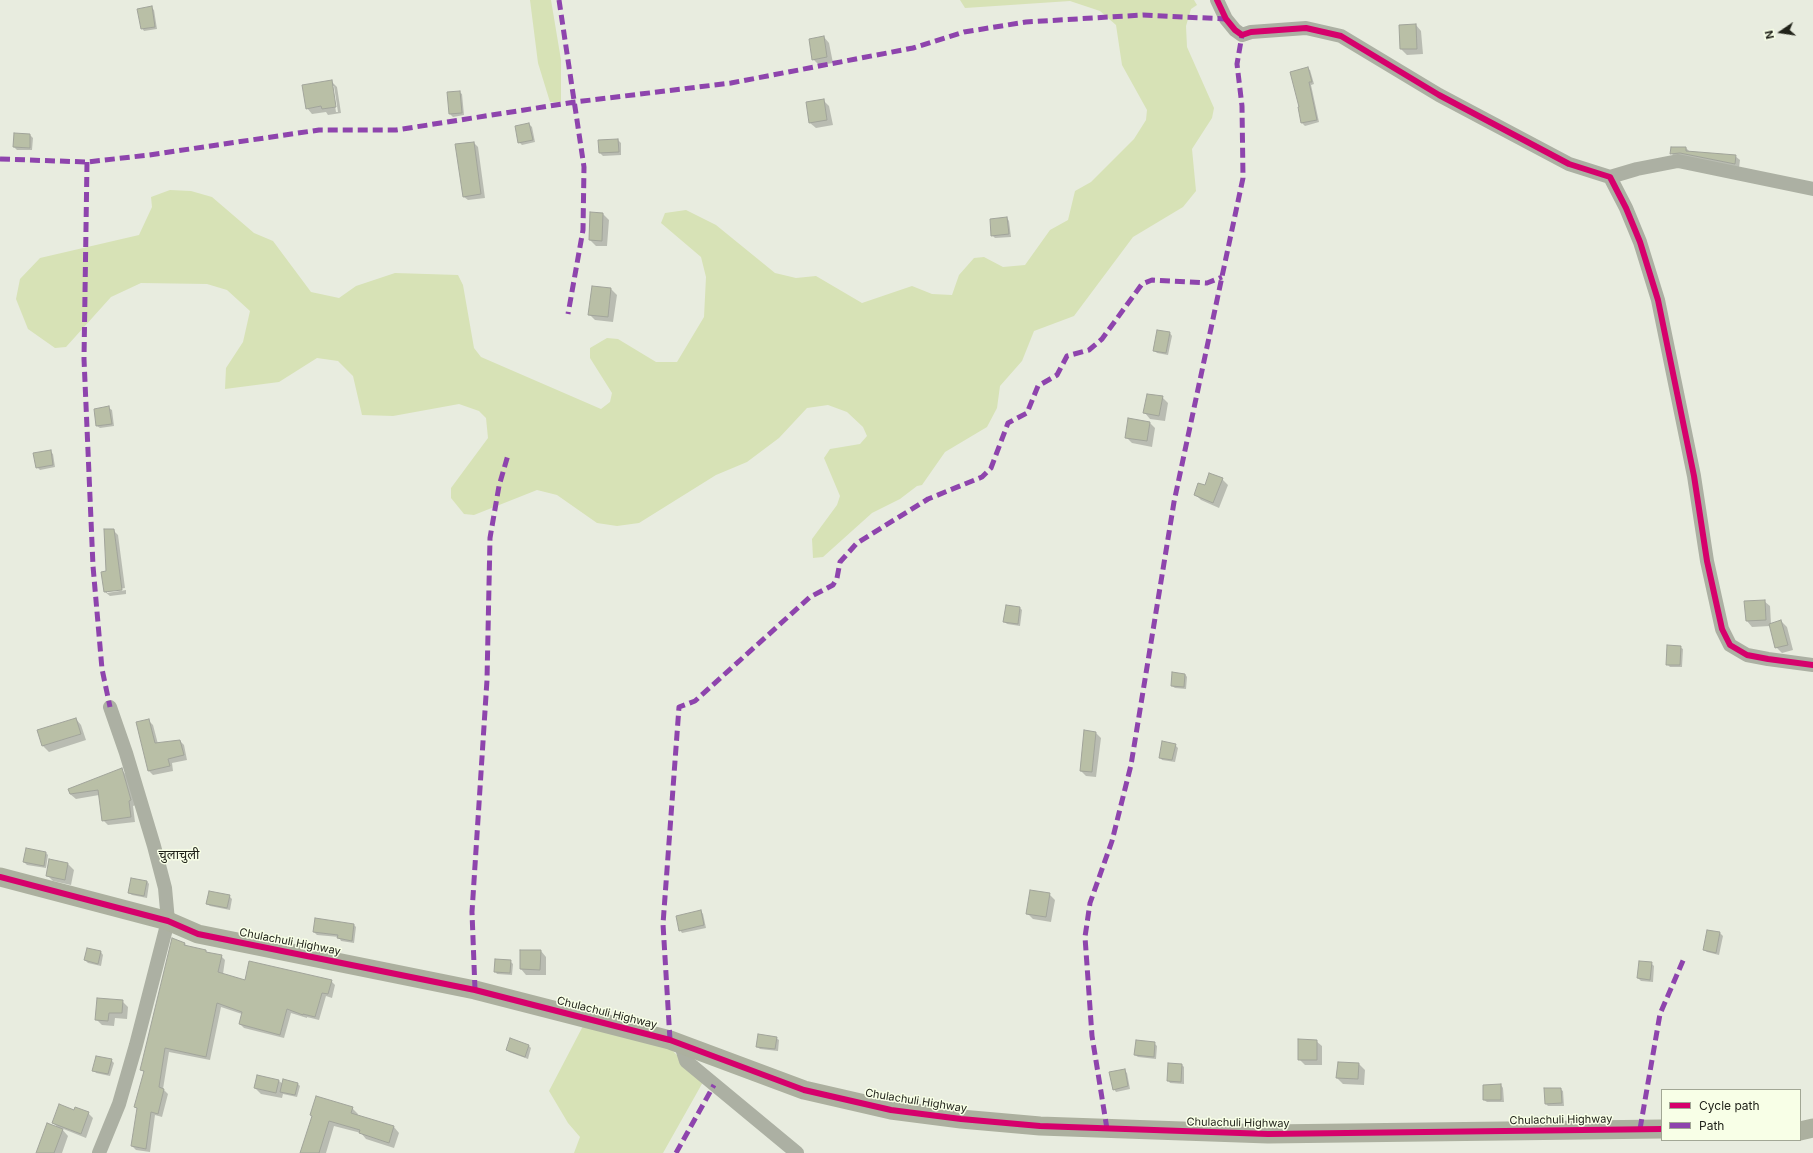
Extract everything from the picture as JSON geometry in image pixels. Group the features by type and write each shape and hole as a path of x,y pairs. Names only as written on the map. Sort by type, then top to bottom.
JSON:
{"street":[{"path":"1217,0 1226,19 1235,30 1242,35 1251,32 1306,28 1341,36 1439,95 1568,164 1610,177 1637,169 1678,161 1813,189"},
{"path":"1610,177 1635,228 1658,300 1694,476 1706,560 1722,629 1730,645 1747,655 1813,665"},
{"path":"99,1153 119,1104 168,921 164,888 154,846 126,753 110,707"},
{"name":"Chulachuli Highway","path":"0,876 168,921 198,934 475,990 670,1040 804,1090 876,1107 960,1119 1026,1125 1268,1134 1661,1129"},
{"path":"681,1045 686,1061 797,1153"},
{"path":"1801,1131 1813,1128"}],"green space":[{"path":"530,0 551,0 561,60 561,102 550,102 538,63"},
{"path":"960,0 1194,0 1197,5 1191,9 1186,26 1187,47 1214,108 1212,118 1192,149 1196,191 1183,207 1133,237 1074,316 1034,331 1022,361 1000,386 997,408 987,427 945,452 922,485 917,486 900,499 872,513 823,557 813,558 812,539 837,505 840,496 824,458 830,449 860,444 867,436 863,427 847,412 828,405 807,408 779,438 747,462 716,475 639,523 617,526 597,523 557,495 537,490 474,515 464,514 451,498 451,488 488,438 486,418 479,411 459,404 393,416 362,415 353,376 338,361 317,358 279,382 225,389 226,368 243,342 250,311 227,290 207,284 141,283 111,297 66,347 55,348 28,329 16,299 20,279 40,258 139,235 152,207 151,197 170,190 191,191 212,197 254,233 273,241 311,292 339,298 356,286 395,273 458,275 463,285 474,348 481,357 601,409 610,402 612,393 590,358 590,348 607,338 618,339 656,362 677,362 704,317 706,277 701,257 661,223 665,213 686,210 716,225 775,273 796,278 816,276 862,303 912,286 932,294 952,295 959,275 974,258 984,257 1003,267 1025,265 1050,230 1068,220 1075,191 1091,182 1134,139 1146,120 1147,110 1122,65 1116,25 1100,11 1070,1 965,8"},
{"path":"583,1026 669,1047 703,1082 663,1153 574,1153 580,1137 568,1123 549,1091"}],"building":[{"path":"152,6 155,27 141,29 137,9"},
{"path":"1416,24 1417,49 1400,49 1399,25"},
{"path":"824,36 827,57 812,60 809,39"},
{"path":"1308,67 1312,82 1309,82 1317,120 1301,123 1299,107 1290,72"},
{"path":"332,80 336,107 322,109 321,106 306,109 302,85"},
{"path":"460,91 462,113 449,114 447,92"},
{"path":"824,99 827,120 809,123 806,102"},
{"path":"529,123 533,140 518,143 515,126"},
{"path":"14,133 30,134 30,148 13,147"},
{"path":"618,139 619,152 599,153 598,140"},
{"path":"474,142 481,194 463,197 455,144"},
{"path":"1671,147 1686,147 1686,151 1736,155 1735,164 1680,153 1670,154"},
{"path":"590,212 603,213 602,241 589,240"},
{"path":"1007,217 1009,234 991,236 990,219"},
{"path":"592,286 611,288 608,317 588,315"},
{"path":"1157,330 1170,332 1166,353 1153,351"},
{"path":"1147,394 1163,396 1159,416 1143,413"},
{"path":"109,406 112,424 96,426 94,409"},
{"path":"1128,418 1150,422 1147,441 1125,438"},
{"path":"51,450 53,465 36,468 33,453"},
{"path":"1209,473 1223,478 1213,503 1194,495 1198,483 1205,485"},
{"path":"104,529 114,529 122,590 104,592 101,572 106,571"},
{"path":"1765,600 1766,620 1746,621 1744,601"},
{"path":"1006,605 1020,607 1018,624 1003,622"},
{"path":"1781,620 1788,645 1775,648 1769,624"},
{"path":"1667,645 1681,646 1680,665 1666,665"},
{"path":"1172,672 1185,674 1184,687 1171,686"},
{"path":"76,718 81,734 42,746 37,730"},
{"path":"149,719 155,743 180,740 184,755 168,759 170,766 148,771 136,722"},
{"path":"1084,730 1096,732 1092,772 1080,771"},
{"path":"1162,741 1176,744 1172,760 1159,758"},
{"path":"122,768 131,800 129,801 131,817 102,821 98,790 70,794 68,789"},
{"path":"26,848 46,852 44,866 23,862"},
{"path":"49,859 68,863 65,880 46,876"},
{"path":"131,878 147,881 144,896 128,893"},
{"path":"1030,890 1050,893 1046,917 1026,914"},
{"path":"209,891 230,895 227,908 206,904"},
{"path":"701,910 704,925 679,931 676,916"},
{"path":"315,918 354,924 352,941 337,938 338,935 313,932"},
{"path":"1707,930 1720,932 1716,953 1703,950"},
{"path":"172,938 185,943 184,945 222,955 218,972 245,980 249,961 332,980 328,994 322,993 315,1017 303,1015 287,1009 280,1035 239,1024 242,1012 217,1003 206,1057 165,1048 159,1087 164,1089 158,1114 151,1112 146,1149 131,1146 137,1108 134,1107 144,1071 140,1070"},
{"path":"87,948 101,951 98,964 84,960"},
{"path":"520,950 541,950 540,970 520,969"},
{"path":"495,959 511,960 510,973 494,972"},
{"path":"1639,961 1652,962 1650,980 1637,978"},
{"path":"97,998 123,1000 122,1013 109,1013 108,1021 95,1020"},
{"path":"758,1034 777,1037 775,1049 756,1047"},
{"path":"510,1038 529,1045 525,1057 506,1050"},
{"path":"1298,1039 1317,1040 1317,1060 1298,1060"},
{"path":"1136,1040 1155,1042 1154,1057 1134,1055"},
{"path":"96,1056 112,1059 108,1074 92,1071"},
{"path":"1338,1062 1359,1063 1358,1079 1336,1078"},
{"path":"1168,1063 1182,1064 1181,1082 1167,1081"},
{"path":"1125,1069 1128,1086 1113,1090 1109,1072"},
{"path":"257,1075 279,1080 276,1093 254,1088"},
{"path":"283,1079 298,1083 295,1095 280,1092"},
{"path":"1501,1084 1501,1100 1483,1100 1483,1085"},
{"path":"1544,1088 1561,1088 1562,1103 1545,1104"},
{"path":"316,1096 353,1107 351,1113 394,1126 389,1143 359,1133 360,1130 329,1121 319,1153 300,1153 312,1116 310,1115"},
{"path":"59,1104 74,1110 75,1107 89,1112 81,1134 52,1123"},
{"path":"47,1123 63,1129 54,1153 36,1153"}],"marked path":[{"path":"559,0 584,167 583,230 568,314"},
{"path":"0,159 87,162 149,155 319,130 396,130 575,102 731,83 913,48 964,32 1026,22 1143,15 1226,19"},
{"path":"1107,1129 1092,1036 1085,937 1090,903 1112,841 1131,765 1174,502 1243,178 1242,106 1237,64 1242,35"},
{"path":"87,162 84,359 93,566 102,669 110,707"},
{"path":"670,1040 663,924 679,707 695,701 810,597 833,585 837,578 840,562 857,543 928,499 982,477 991,468 1008,423 1027,413 1038,386 1057,375 1067,356 1089,350 1102,339 1142,284 1152,280 1207,283 1222,277"},
{"path":"475,990 472,912 487,680 490,538 499,486 508,455"},
{"path":"1640,1129 1660,1014 1685,956"},
{"path":"676,1153 714,1085"}],"cycle path":[{"path":"1217,0 1226,19 1235,30 1242,35 1251,32 1306,28 1341,36 1439,95 1569,164 1610,177 1626,208 1640,242 1658,300 1694,476 1707,561 1722,629 1730,645 1747,655 1813,665"},
{"path":"0,877 168,921 198,934 475,990 670,1040 804,1090 891,1110 961,1119 1040,1126 1268,1134 1661,1129"}],"district":[{"name":"चुलाचुली","path":"179,855"}]}
